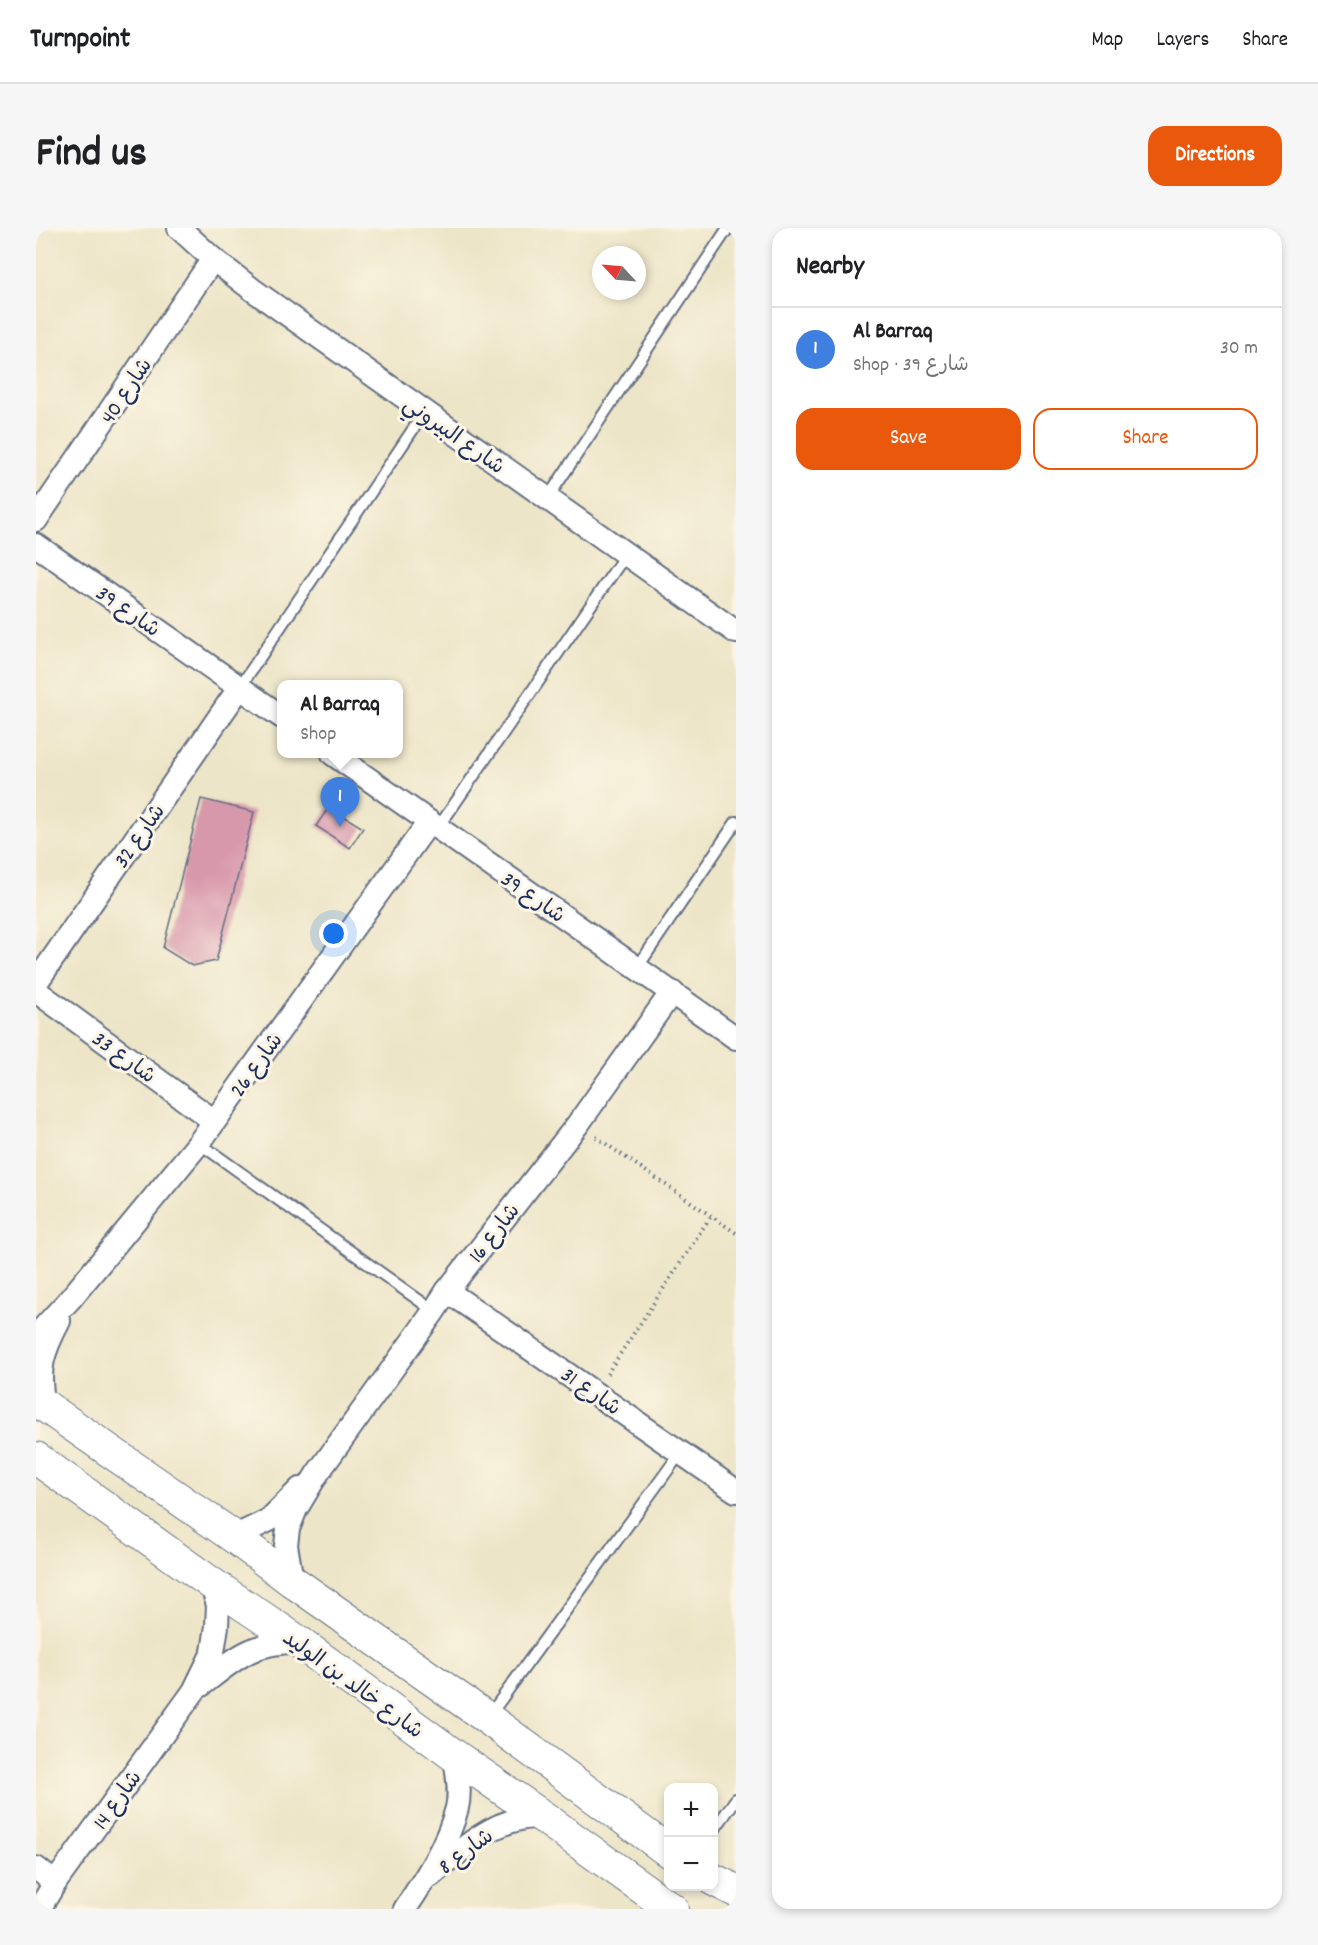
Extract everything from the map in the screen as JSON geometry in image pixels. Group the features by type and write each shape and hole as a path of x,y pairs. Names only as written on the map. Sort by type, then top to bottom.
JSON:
{"main road":[{"name":"شارع خالد بن الوليد","path":"40,1403 234,1537 664,1847"},
{"name":"شارع خالد بن الوليد","path":"36,1458 211,1583 347,1676 455,1756 672,1909"},
{"path":"347,1676 368,1661 375,1638"},
{"path":"718,1882 736,1892"}],"street":[{"name":"شارع البيروني","path":"180,228 213,260 424,413 736,632"},
{"name":"شارع 40","path":"36,520 213,260"},
{"name":"شارع 39","path":"36,545 277,713"},
{"name":"شارع 32","path":"36,983 240,687"},
{"name":"شارع 39","path":"340,758 736,1038"},
{"name":"شارع 26","path":"36,1336 71,1298 199,1143 434,825"},
{"name":"شارع 33","path":"36,992 214,1121"},
{"name":"شارع 16","path":"292,1581 286,1545 288,1529 296,1509 317,1474 447,1291 578,1124 672,992"},
{"name":"شارع 31","path":"447,1291 736,1491"},
{"name":"شارع 26","path":"40,1403 39,1374 42,1358 71,1298"},
{"name":"شارع 16","path":"234,1537 268,1520 317,1474"},
{"name":"شارع 14","path":"39,1909 55,1883 194,1691 213,1652 218,1626 218,1605 211,1583"},
{"name":"شارع 14","path":"194,1691 235,1659 262,1644 299,1642"},
{"name":"شارع 8","path":"405,1909 424,1881 448,1834 458,1807 455,1756"},
{"name":"شارع 8","path":"424,1881 477,1838 497,1826 519,1819 543,1817"},
{"path":"36,1868 55,1883"}],"lane":[{"path":"547,499 728,228"},
{"path":"240,687 424,413"},
{"path":"434,825 626,554"},
{"path":"637,968 736,822"},
{"path":"199,1143 434,1311"},
{"path":"487,1718 681,1452"},
{"path":"718,1824 736,1799"}],"path":[{"path":"578,1124 736,1233"},
{"path":"595,1392 711,1216"}],"building":[{"path":"201,799 254,812 216,961 192,966 163,948"},
{"path":"329,807 363,828 350,848 316,826"}],"place":[{"name":"Al Barraq","path":"340,827"}]}
